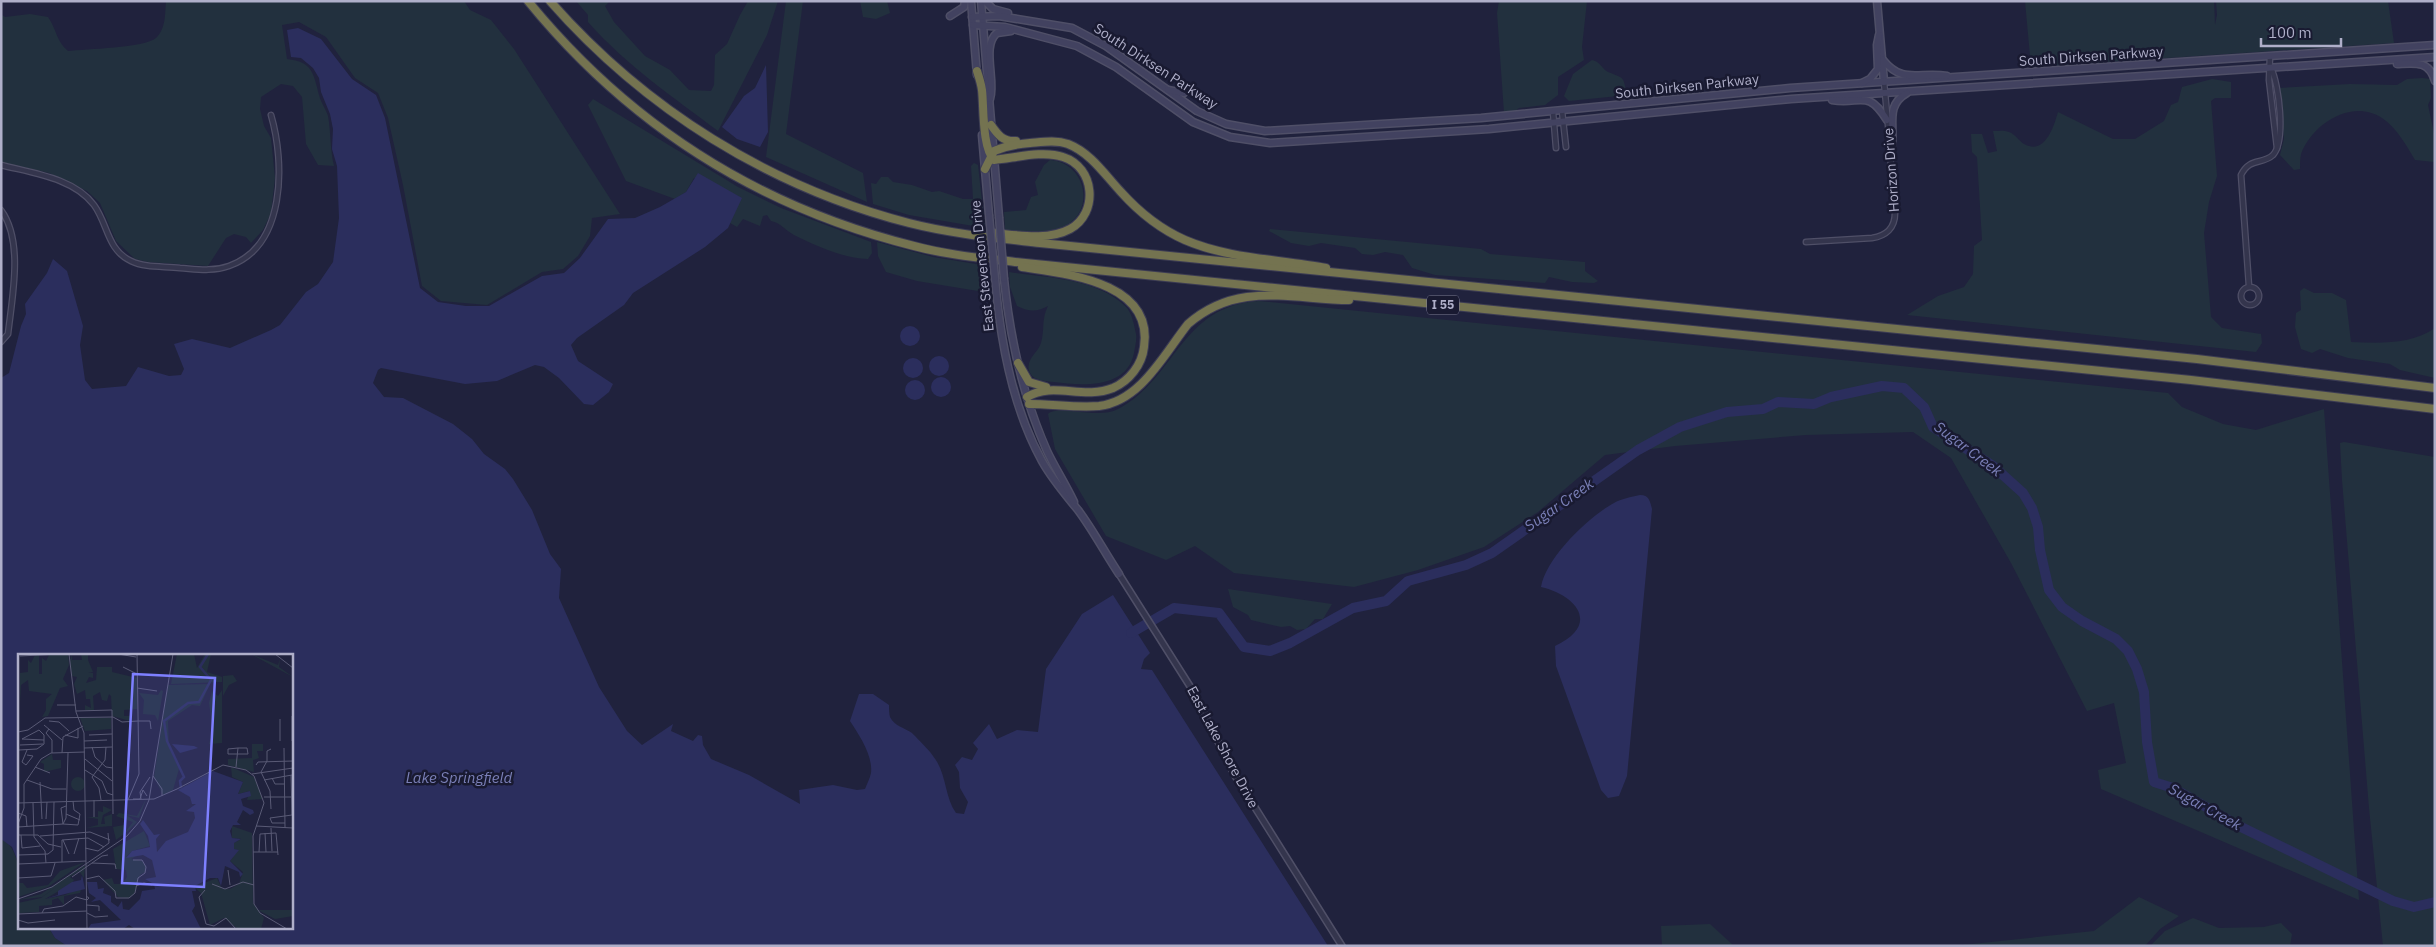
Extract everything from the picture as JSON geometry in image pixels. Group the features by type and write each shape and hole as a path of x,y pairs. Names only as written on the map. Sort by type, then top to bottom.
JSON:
{"highway":[{"name":"I 55","path":"528,1 566,45 613,92 683,146 725,172 782,201 833,222 898,242 1015,262 2285,390 2435,409"},
{"name":"I 55","path":"550,1 586,40 624,75 676,115 723,145 755,164 818,194 910,223 1006,240 2197,359 2435,388"},
{"path":"977,71 982,87 987,141 993,156"},
{"path":"991,125 999,137 1005,140 1063,140 1078,146 1144,214 1162,228 1184,239 1210,249 1377,277"},
{"path":"985,169 993,156 1011,145 1057,142 1074,147 1093,160"},
{"path":"910,223 929,223 1012,235 1037,235 1064,232 1083,218 1089,204 1090,192 1086,176 1074,162 1052,155 993,156"},
{"path":"942,251 963,260 1024,268 1084,279 1110,288 1126,298 1135,308 1142,321 1145,335 1142,357 1133,373 1119,385 1104,391 1081,394 1038,390 1028,401"},
{"path":"1028,401 1090,406 1120,401 1137,388 1188,324 1223,302 1239,297 1258,295 1413,302"},
{"path":"1018,363 1025,378 1032,384 1090,393"}],"main road":[{"path":"950,16 964,7 965,1"},
{"name":"East Stevenson Drive","path":"971,1 994,278 1007,360 1030,436 1042,460 1078,510 1119,574"},
{"name":"East Stevenson Drive","path":"981,1 1004,279 1018,363 1028,401 1047,451 1078,510"},
{"path":"985,1 993,9 1000,12 1047,20 1060,25"},
{"path":"1878,1 1884,82"},
{"name":"South Dirksen Parkway","path":"973,25 999,16 1060,25 1090,36 1185,104 1211,119 1236,127 1265,132 1418,123 1552,112 1720,94 2435,45"},
{"name":"South Dirksen Parkway","path":"972,17 1012,31 1058,40 1086,49 1193,122 1224,135 1247,140 1279,143 1554,124 1821,97 2435,57"},
{"path":"989,102 993,91 990,43 997,33 1012,31"},
{"path":"1861,84 1870,79 1878,69 1877,45 1880,32"},
{"path":"1883,59 1891,69 1900,75 1937,74 1955,77"},
{"path":"2331,64 2349,66 2422,64 2431,70 2435,81"},
{"path":"1166,90 1184,93"},
{"path":"1890,154 1894,141 1892,110 1897,101 1910,92"},
{"path":"1821,97 1837,101 1870,100 1876,104 1888,120"},
{"path":"1019,403 1028,401"}],"street":[{"path":"2249,286 2241,175 2249,164 2272,156 2277,148 2280,136 2276,78 2271,68 2270,56"},
{"path":"2186,62 2187,73"},
{"path":"2011,74 2012,85"},
{"name":"Horizon Drive","path":"1806,242 1879,237 1888,231 1895,220 1884,82"},
{"path":"1562,111 1566,147"},
{"path":"1552,112 1556,148"},
{"path":"1,165 60,181 88,197 100,216 113,246 132,262 203,270 221,268 242,260 257,247 274,215 279,176 276,131 271,115"},
{"path":"1,210 9,221 14,249 8,334 1,342"},
{"path":"2249,286 2255,288 2259,294 2257,302 2250,305 2244,303 2240,295 2242,290 2249,286"},
{"name":"East Lake Shore Drive","path":"1119,574 1193,691 1234,774 1342,946"}],"shaded area":[{"path":"166,1 464,1 470,10 491,20 514,49 620,214 592,218 590,236 578,256 563,269 542,272 487,305 441,301 422,286 388,118 378,93 355,78 326,37 299,22 282,25 287,59 307,66 313,75 328,116 334,166 318,165 306,144 302,97 293,86 281,84 261,97 260,109 264,126 271,138 275,178 271,213 263,230 251,243 246,237 234,234 226,238 208,266 148,262 135,259 116,241 100,203 87,191 49,173 1,162 1,14 5,17 30,14 48,17 61,43 68,51 100,49 140,44 156,38 162,30"},
{"path":"576,1 610,1 605,6 614,22 645,56 670,70 689,90 711,91 714,85 715,55 727,44 748,1 778,1 767,35 718,131 650,80 618,52 588,22 588,15"},
{"path":"786,1 803,1 786,134 863,173 867,202 766,157"},
{"path":"860,1 887,1 890,13 876,19 863,17"},
{"path":"1499,1 1587,1 1582,47 1584,60 1558,77 1558,95 1545,105 1519,108 1514,112 1504,113 1497,13"},
{"path":"2025,1 2214,1 2215,25 2217,15 2216,1 2388,1 2394,43 2031,67"},
{"path":"1592,60 1608,72 1623,79 1628,95 1569,101 1564,96 1573,74"},
{"path":"2212,79 2231,82 2231,98 2215,98 2211,101 2217,176 2209,202 2204,233 2211,317 2222,328 2261,334 2262,343 2256,352 1907,315 1938,296 1964,287 1973,274 1974,246 1982,240 1977,157 1972,152 1971,134 1982,134 1988,153 1997,151 1993,131 2009,132 2024,144 2031,147 2038,146 2047,138 2058,112 2113,139 2135,139 2164,121 2171,105 2178,102 2182,87"},
{"path":"2407,79 2430,79 2431,98 2428,105 2435,138 2434,162 2415,160 2401,137 2387,122 2370,113 2358,111 2334,117 2314,133 2306,143 2301,154 2300,169 2294,170 2280,155 2284,139 2279,88 2350,84 2397,85"},
{"path":"593,99 738,187 781,208 871,242 872,253 868,259 830,251 794,235 771,221 767,215 763,216 760,226 743,219 737,227 730,223 741,198 724,189 694,178 686,192 675,199 626,181 588,105"},
{"path":"1050,160 1062,163 1072,169 1079,178 1083,198 1081,209 1076,218 1067,225 1053,230 1005,230 1004,212 1026,210 1031,197 1038,195 1035,182 1044,165"},
{"path":"974,163 978,165 985,228 909,215 873,204 871,183 876,184 881,177 888,177 893,182 912,185 932,192 939,191 963,199 973,199 971,166"},
{"path":"1270,229 1481,249 1490,254 1585,262 1585,271 1598,281 1594,283 1572,282 1549,277 1545,283 1435,275 1412,268 1403,255 1385,252 1373,255 1362,254 1355,248 1321,243 1309,246 1291,243 1269,231"},
{"path":"877,242 933,257 988,266 990,293 917,281 886,272 878,256"},
{"path":"1009,272 1055,278 1086,285 1113,297 1125,306 1131,315 1136,334 1134,353 1130,365 1113,379 1090,384 1044,381 1034,378 1030,373 1029,364 1041,343 1048,306 1033,310 1017,306 1010,287"},
{"path":"2304,288 2314,293 2332,293 2346,300 2351,342 2394,342 2415,338 2435,328 2435,378 2400,370 2390,364 2348,358 2320,349 2312,353 2301,349 2295,327 2296,313 2301,310 2300,291"},
{"path":"1259,301 2168,393 2182,407 2223,424 2256,430 2324,409 2359,900 2101,789 2098,770 2126,763 2114,703 2087,711 2011,563 1951,458 1913,432 1806,435 1675,446 1605,455 1538,512 1484,547 1418,570 1354,587 1234,573 1195,546 1166,560 1106,536 1055,449 1048,414 1053,411 1100,413 1118,409 1137,396 1153,380 1195,329 1212,315 1233,306"},
{"path":"2344,442 2435,457 2435,946 2383,946 2369,808 2342,480 2340,443"},
{"path":"1228,589 1332,604 1323,619 1315,619 1306,629 1297,630 1290,626 1281,627 1251,620 1248,615 1233,607"},
{"path":"1,839 9,845 15,854 18,866 18,930 50,930 55,938 67,946 1,946"},
{"path":"2139,897 2179,916 2160,929 2145,946 1953,946 2094,931"},
{"path":"2193,918 2219,928 2264,927 2281,923 2292,934 2290,946 2150,946 2165,931"},
{"path":"1710,924 1734,946 1662,946 1661,926"}],"water":[{"name":"Lake Springfield","path":"298,28 321,39 352,79 376,95 385,118 420,288 438,302 466,306 489,306 542,276 564,273 580,258 608,219 635,218 660,207 686,192 698,173 742,198 728,228 705,247 633,293 624,305 577,338 571,345 578,361 613,384 609,392 593,405 584,404 559,378 544,367 535,365 497,381 465,384 381,368 378,370 373,383 384,397 403,398 453,424 472,439 484,454 505,469 513,479 532,510 550,554 561,569 559,598 599,687 627,731 642,745 673,724 671,731 693,741 698,735 702,736 703,745 711,759 749,775 800,804 799,790 833,785 857,790 865,789 871,773 870,759 865,746 850,721 859,694 873,694 889,705 890,717 894,723 912,733 932,754 941,770 952,806 956,813 964,814 968,802 960,788 959,772 955,765 962,757 972,760 978,749 973,743 989,724 997,739 1017,730 1038,732 1046,669 1082,614 1113,595 1150,653 1144,659 1141,669 1152,670 1328,946 67,946 55,938 50,930 292,930 292,654 18,654 18,862 12,847 1,839 1,378 9,373 26,314 25,304 47,273 53,259 67,271 83,326 80,345 85,380 92,389 126,386 138,367 169,376 181,375 184,369 174,344 192,339 230,348 280,325 306,292 318,284 333,262 339,218 337,166 332,149 333,129 330,114 321,92 319,78 313,68 301,58 291,57 287,30"},
{"path":"766,65 768,132 760,147 737,139 722,127 744,96 755,88"},
{"path":"910,326 917,329 920,336 917,343 910,346 903,343 900,336 903,329"},
{"path":"939,356 946,359 949,366 946,373 939,376 932,373 929,366 932,359"},
{"path":"913,358 920,361 923,368 920,375 913,378 906,375 903,368 906,361"},
{"path":"941,377 948,380 951,387 948,394 941,397 934,394 931,387 934,380"},
{"path":"915,380 922,383 925,390 922,397 915,400 908,397 905,390 908,383"},
{"path":"1640,495 1647,497 1652,509 1627,776 1619,796 1608,798 1601,790 1556,666 1555,646 1569,638 1577,629 1580,620 1579,612 1574,604 1565,597 1541,587 1559,551 1581,528 1614,503"}],"waterway":[{"name":"Sugar Creek","path":"1131,633 1174,608 1219,613 1244,647 1270,651 1290,643 1353,608 1386,601 1408,581 1466,565 1492,553 1638,450 1680,427 1727,412 1763,409 1778,402 1814,404 1831,397 1882,386 1904,388 1924,407 1933,427 1993,466 2023,493 2032,508 2038,527 2040,550 2049,590 2062,607 2082,621 2116,639 2128,651 2137,669 2144,692 2147,742 2154,782 2173,788 2239,826 2393,901 2414,907 2435,902"}]}
